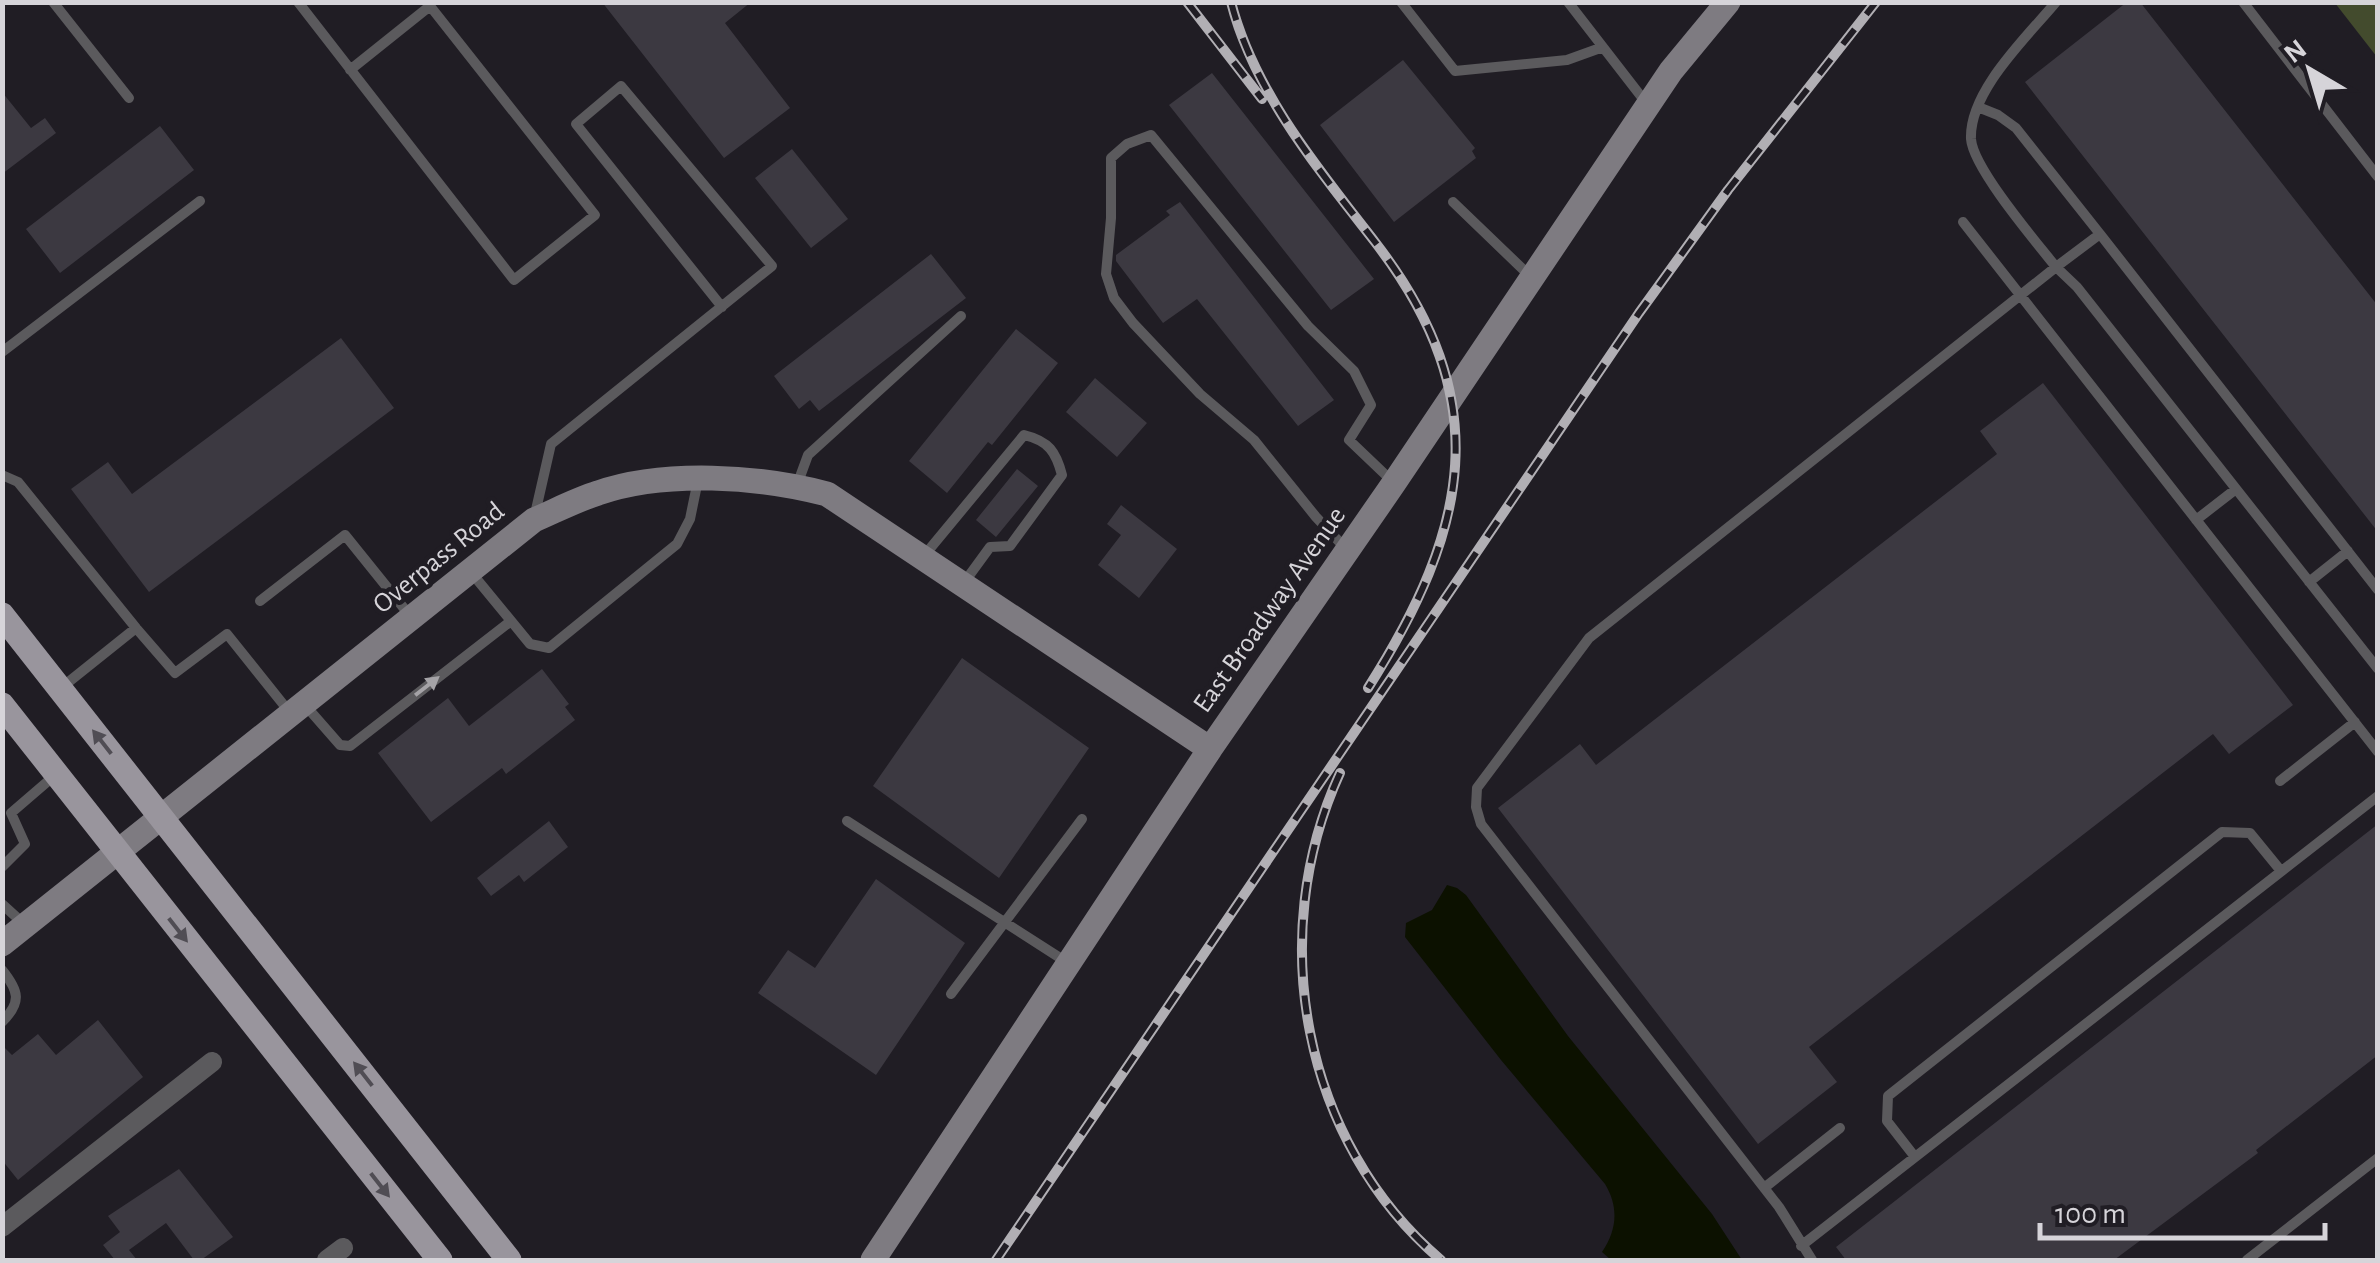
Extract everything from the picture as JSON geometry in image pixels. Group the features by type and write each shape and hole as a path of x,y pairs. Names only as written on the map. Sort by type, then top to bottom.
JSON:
{"main road":[{"name":"East Broadway Avenue","path":"873,1260 1210,750 1671,70 1728,2"},
{"name":"Overpass Road","path":"2,944 534,520 600,492 698,478 796,486 827,494 1210,750"},
{"path":"2,614 510,1260"},
{"path":"2,706 440,1260"}],"street":[{"path":"5,1221 212,1062"}],"lane":[{"path":"52,2 129,98"},
{"path":"298,2 350,70 514,280 596,215 430,6 350,70"},
{"path":"1401,2 1455,71 1568,60 1602,47"},
{"path":"1568,2 1648,105"},
{"path":"2056,2 1992,78 1978,108 1971,140 1991,184 2056,267 2077,287 2378,670"},
{"path":"2243,2 2378,177"},
{"path":"534,520 551,444 772,266 621,86 576,124 722,306"},
{"path":"1978,108 1998,115 2016,128 2378,590"},
{"path":"1348,550 1316,518 1254,440 1200,394 1114,298 1106,274 1111,158 1127,144 1151,135 1308,326 1354,371 1371,405 1350,440 1394,483"},
{"path":"2,352 200,200"},
{"path":"1453,202 1532,279"},
{"path":"1963,222 2378,752"},
{"path":"1812,1260 1764,1188 1481,824 1476,807 1477,788 1590,638 2100,234"},
{"path":"796,486 808,455 961,316"},
{"path":"923,558 1024,435 1040,439 1057,453 1062,475 1010,546 990,547 963,585"},
{"path":"2,475 18,482 175,673 226,634 298,710 340,745 350,746 511,621"},
{"path":"470,571 530,644 549,648 677,544 690,519 698,478"},
{"path":"2196,520 2236,489"},
{"path":"260,601 345,535 412,618"},
{"path":"2309,582 2348,552"},
{"path":"60,688 136,628"},
{"path":"2280,781 2354,722"},
{"path":"11,813 56,774"},
{"path":"1801,1246 2378,796"},
{"path":"2,802 25,844 2,867"},
{"path":"951,994 1082,819"},
{"path":"847,821 1069,964"},
{"path":"1915,1156 1887,1122 1888,1096 2222,832 2250,832 2281,871"},
{"path":"2,904 26,926"},
{"path":"2,970 15,986 18,998 13,1011 2,1022"},
{"path":"1764,1188 1840,1128"},
{"path":"2247,1260 2378,1158"}],"green space":[{"path":"2335,3 2377,3 2377,57"}],"shaded area":[{"path":"1447,885 1466,895 1568,1036 1712,1214 1742,1260 1611,1260 1602,1252 1614,1218 1613,1201 1605,1184 1405,937 1406,923 1432,910"}],"building":[{"path":"602,2 751,2 725,23 790,108 724,158"},
{"path":"2127,2 2140,2 2378,306 2378,532 2025,82"},
{"path":"1403,60 1475,148 1472,151 1476,158 1394,222 1320,125"},
{"path":"1212,73 1374,279 1331,310 1169,105"},
{"path":"2,92 31,128 45,118 56,133 2,174"},
{"path":"160,126 194,170 60,273 26,229"},
{"path":"792,149 848,219 811,248 755,178"},
{"path":"1180,202 1334,400 1298,426 1197,299 1163,323 1116,261 1116,255 1170,215 1166,211"},
{"path":"931,254 966,298 819,411 810,400 799,409 774,376"},
{"path":"1016,329 1058,363 992,445 988,442 947,493 909,461"},
{"path":"341,338 394,408 149,592 71,489 108,462 132,494"},
{"path":"1095,378 1147,423 1117,457 1066,412"},
{"path":"2043,383 2293,705 2229,754 2213,734 1809,1047 1837,1082 1758,1144 1498,808 1580,744 1596,765 1997,454 1980,431"},
{"path":"1017,469 1038,486 996,537 976,520"},
{"path":"1121,505 1177,549 1139,598 1098,565 1121,535 1107,524"},
{"path":"962,658 1089,748 999,878 873,786"},
{"path":"542,669 569,704 565,707 575,720 506,774 502,768 431,822 378,753 448,698 469,726"},
{"path":"549,821 568,847 524,882 519,875 491,896 477,878"},
{"path":"2378,824 2378,1055 2256,1150 2258,1153 2114,1260 1846,1260 1836,1247"},
{"path":"876,879 965,943 876,1075 758,993 788,950 815,968"},
{"path":"98,1020 143,1077 18,1180 2,1160 2,1045 12,1055 38,1034 56,1055"},
{"path":"179,1169 233,1237 201,1260 194,1260 166,1223 129,1250 137,1260 115,1260 103,1245 120,1232 108,1216"}],"railway":[{"path":"1187,2 1262,99"},
{"path":"1231,2 1241,35 1272,99 1414,300 1440,356 1453,411 1455,465 1447,519 1429,573 1368,688"},
{"path":"996,1260 1639,313 1728,190 1876,2"},
{"path":"1340,773 1317,836 1305,901 1302,968 1310,1033 1328,1097 1356,1157 1394,1212 1441,1260"}]}
